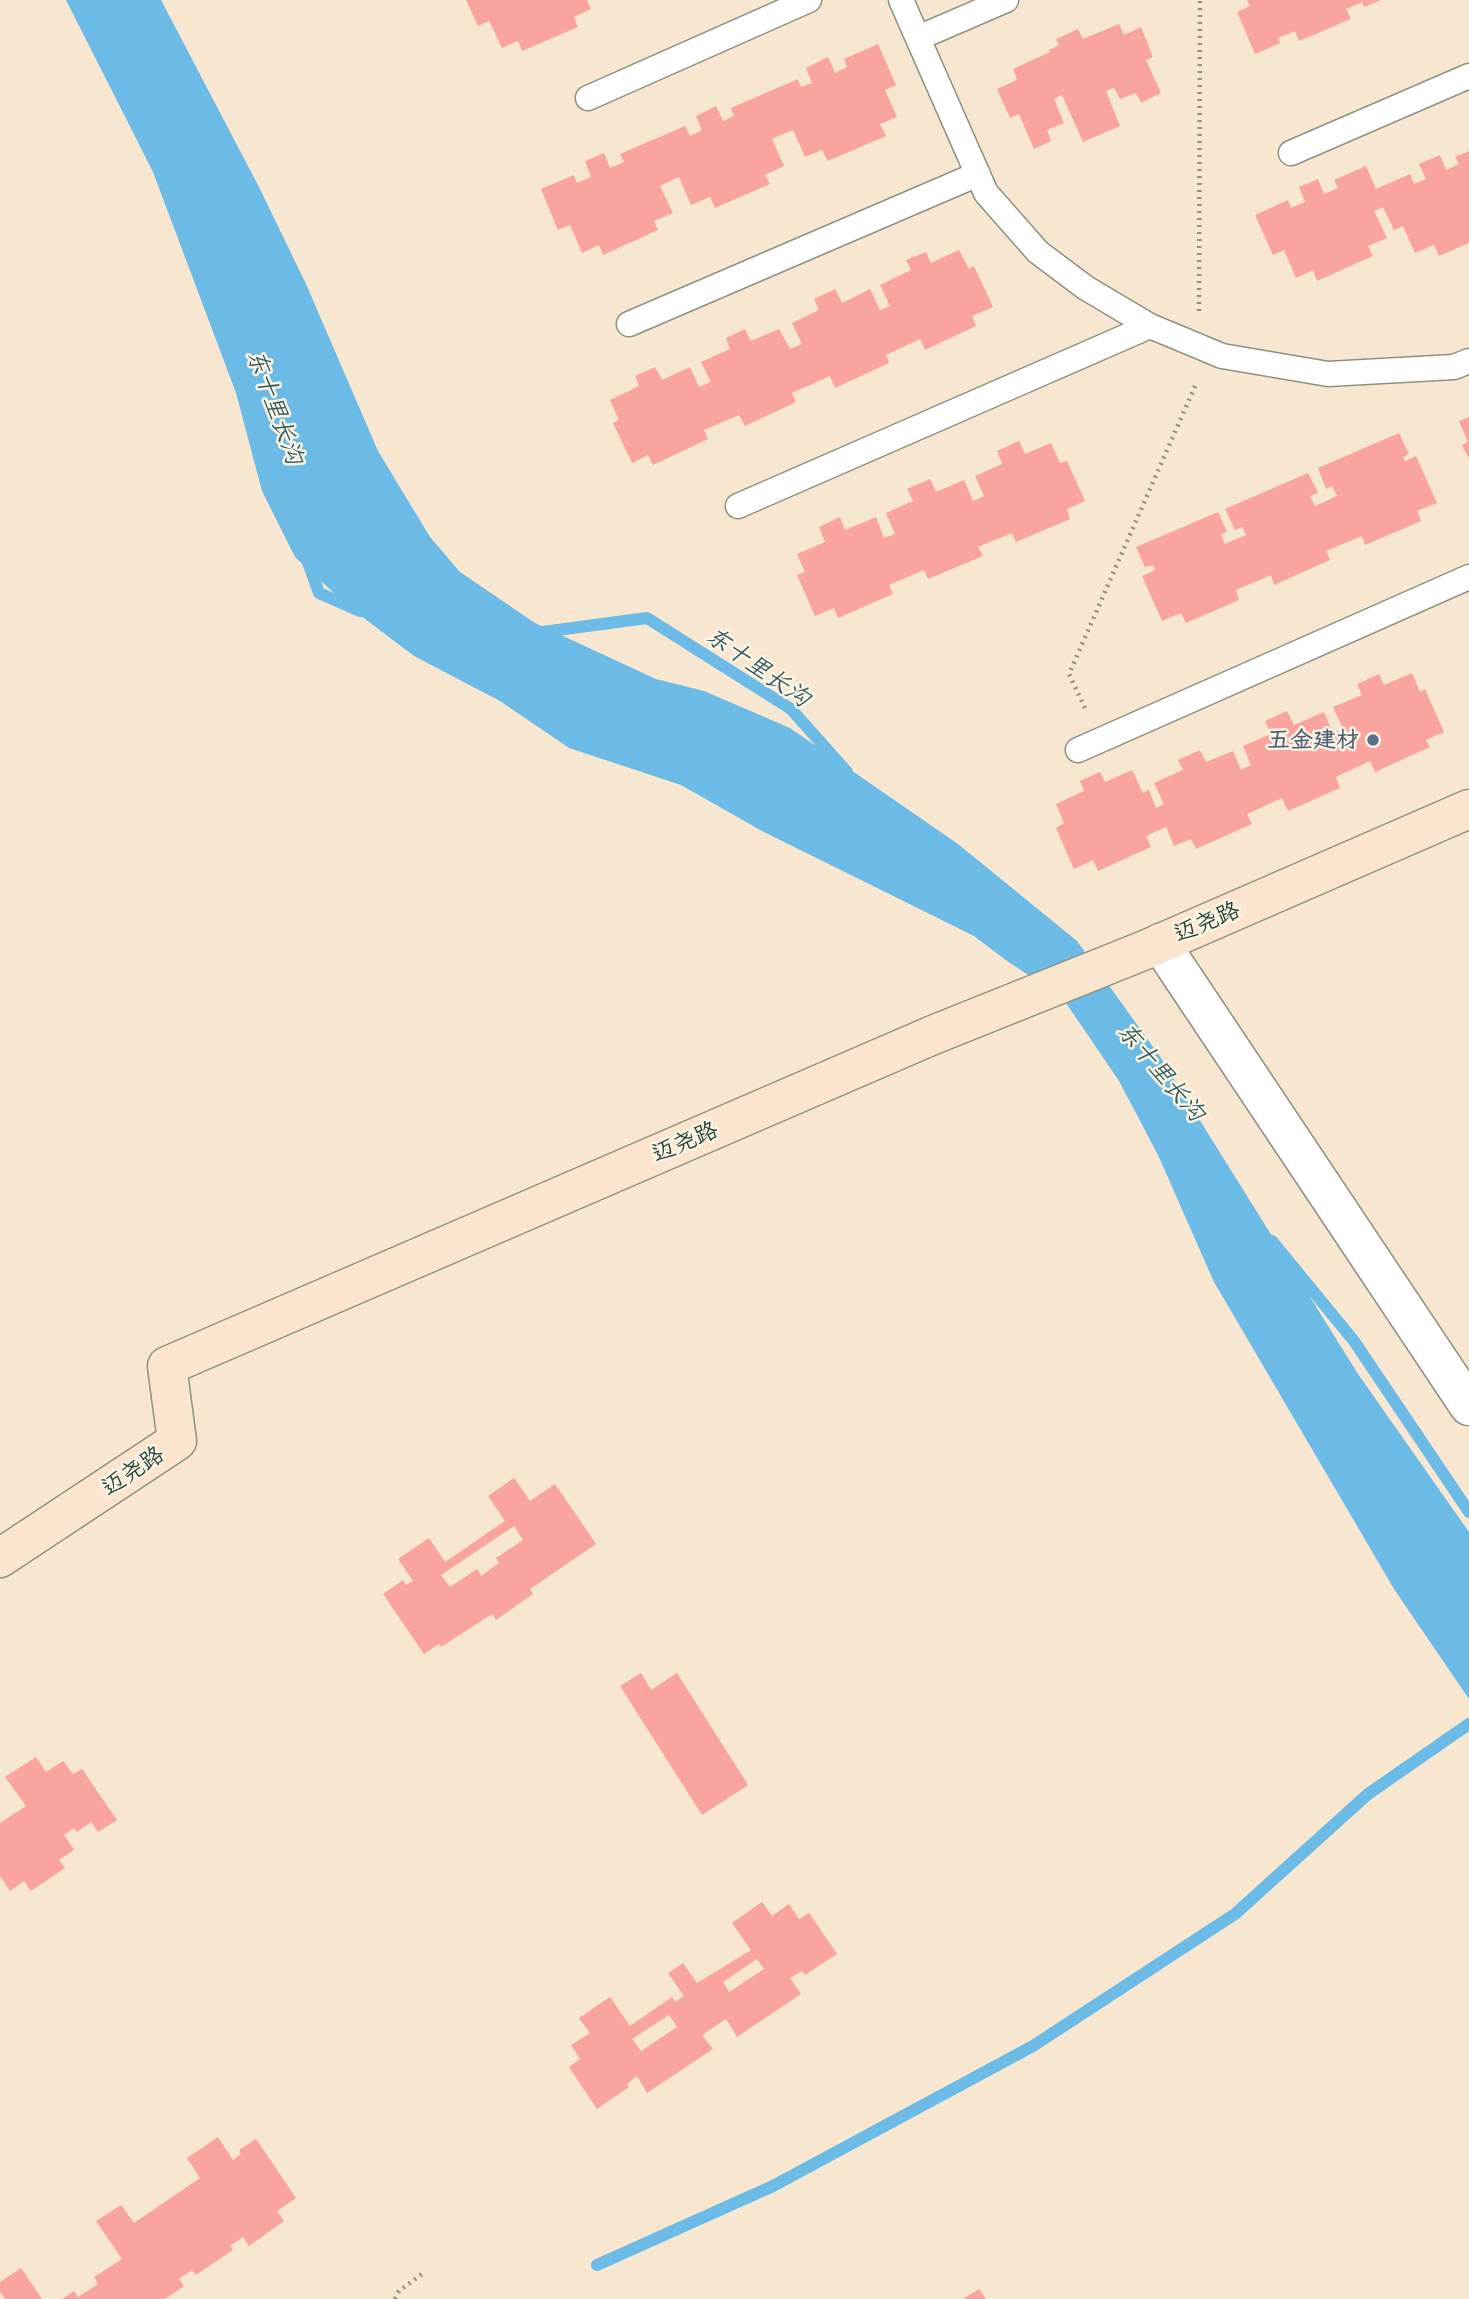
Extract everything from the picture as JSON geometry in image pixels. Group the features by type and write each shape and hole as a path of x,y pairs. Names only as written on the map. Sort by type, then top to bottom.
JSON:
{"street":[{"name":"迈尧路","path":"0,1558 177,1441 167,1366 933,1035 1153,946 1469,809"},
{"path":"1153,946 1469,1406"}],"lane":[{"path":"588,98 809,0"},
{"path":"901,0 986,193 1038,252 1086,288 1150,326 1222,356 1328,374 1454,367 1469,361"},
{"path":"918,38 1006,0"},
{"path":"1291,153 1469,76"},
{"path":"629,324 978,174"},
{"path":"738,506 1150,326"},
{"path":"1089,745 1469,578"}],"path":[{"path":"1089,745 1069,674 1205,348 1200,0"},
{"path":"395,2299 398,2291 422,2274"}],"water":[{"path":"66,0 161,0 260,189 306,284 378,451 430,537 460,572 535,623 656,679 704,691 790,728 958,844 1077,941 1161,1058 1358,1374 1469,1532 1469,1699 1394,1589 1214,1282 1158,1155 1119,1081 1062,997 974,936 762,831 681,785 569,748 500,701 414,656 348,606 295,557 262,491 236,393 153,172"}],"building":[{"path":"466,0 587,0 591,9 574,17 578,27 522,51 518,41 502,48 489,21 478,26"},
{"path":"1247,0 1381,0 1364,7 1362,2 1346,9 1351,19 1299,41 1295,31 1278,38 1280,43 1255,54 1237,12 1250,6"},
{"path":"1119,24 1124,35 1141,27 1153,57 1146,60 1161,93 1141,103 1136,93 1120,99 1114,88 1106,91 1120,126 1083,142 1062,95 1054,99 1064,123 1047,130 1051,141 1034,149 1019,114 1010,118 997,89 1017,80 1013,69 1059,45 1056,39 1078,29 1083,39"},
{"path":"878,44 896,85 885,90 897,117 880,124 886,136 828,161 822,150 805,157 793,130 772,139 784,166 765,175 770,184 715,208 710,197 691,205 679,177 660,186 673,213 654,221 658,230 603,255 599,245 582,253 570,225 558,230 541,189 574,175 577,183 591,177 585,161 604,153 610,168 624,162 620,154 685,126 690,136 702,130 696,116 716,106 723,121 734,116 731,108 798,79 801,87 812,83 806,68 828,57 835,73 847,67 844,59"},
{"path":"1469,151 1469,243 1439,256 1434,245 1415,253 1403,226 1394,230 1383,207 1374,211 1387,238 1368,246 1373,256 1317,281 1313,270 1296,278 1284,250 1273,255 1255,215 1288,200 1291,208 1305,202 1299,187 1318,179 1324,194 1338,188 1334,180 1366,166 1376,189 1410,174 1414,184 1426,179 1419,164 1440,155 1446,170 1459,164 1455,157"},
{"path":"959,250 969,269 974,266 993,307 972,316 976,326 925,350 920,339 886,355 889,363 835,388 830,376 792,393 796,402 745,426 739,415 704,430 708,439 653,465 648,455 632,463 613,423 619,420 610,400 639,386 635,376 655,367 662,380 690,367 699,387 711,382 701,362 730,349 726,338 745,329 751,341 779,329 790,349 802,344 792,323 819,310 814,299 835,289 842,303 870,289 880,310 890,306 880,285 911,270 906,260 926,252 931,263"},
{"path":"1469,417 1469,459 1462,445 1468,442 1459,421"},
{"path":"1399,433 1409,454 1403,457 1405,461 1416,456 1437,503 1417,511 1421,521 1365,545 1362,536 1326,551 1330,560 1274,585 1271,575 1236,590 1239,600 1186,623 1181,613 1162,621 1142,576 1155,570 1153,565 1145,567 1136,547 1218,512 1227,532 1221,534 1225,544 1246,535 1242,527 1235,530 1225,509 1308,473 1318,493 1310,496 1315,506 1337,496 1332,486 1326,489 1318,468"},
{"path":"1019,441 1025,454 1051,443 1060,463 1067,461 1085,501 1067,509 1070,519 1016,542 1012,533 978,547 983,556 928,579 924,570 889,585 893,594 838,618 834,608 815,616 797,575 805,572 797,554 825,542 819,527 840,517 845,530 876,517 884,538 895,534 886,513 913,501 907,489 930,479 936,492 964,480 973,501 984,496 975,476 1002,464 997,451"},
{"path":"1412,673 1420,692 1425,689 1444,732 1426,740 1430,747 1375,772 1370,761 1336,777 1340,788 1288,811 1282,798 1247,814 1252,824 1196,849 1191,839 1174,846 1166,827 1146,836 1151,847 1098,871 1093,860 1074,869 1056,828 1064,823 1056,804 1084,791 1080,781 1100,772 1105,782 1132,770 1143,793 1149,790 1156,808 1164,804 1154,783 1183,770 1178,760 1200,750 1206,762 1233,751 1241,770 1251,765 1243,746 1271,734 1265,721 1287,711 1294,725 1324,712 1333,733 1343,729 1333,707 1362,695 1357,684 1379,674 1384,685"},
{"path":"514,1478 530,1501 555,1484 596,1544 530,1589 533,1594 496,1620 492,1614 441,1647 439,1644 424,1654 383,1594 403,1580 406,1585 413,1581 398,1559 429,1538 445,1562 505,1521 488,1496","holes":["514,1526 523,1540 496,1558 499,1563 481,1576 477,1569 450,1587 441,1575"]},
{"path":"641,1673 651,1690 677,1673 748,1785 702,1815 620,1686"},
{"path":"36,1757 46,1772 63,1761 73,1774 82,1769 117,1820 98,1832 91,1822 77,1832 74,1828 64,1835 74,1850 59,1860 65,1868 31,1891 24,1881 10,1891 0,1876 0,1823 26,1806 5,1777"},
{"path":"762,1902 772,1916 789,1904 799,1919 809,1913 837,1954 805,1975 802,1971 790,1978 801,1994 737,2037 726,2019 702,2035 713,2049 647,2093 637,2076 627,2084 629,2087 597,2109 569,2067 580,2059 571,2045 590,2033 579,2018 610,1997 630,2026 672,1997 675,2002 684,1996 668,1973 683,1963 697,1983 751,1950 732,1923","holes":["757,1959 764,1969 729,1992 723,1982","669,2015 677,2027 641,2051 632,2039"]},
{"path":"218,2137 233,2160 241,2154 239,2150 256,2139 296,2198 277,2211 284,2221 249,2246 243,2237 230,2246 233,2250 196,2275 192,2270 179,2279 184,2286 165,2299 62,2299 74,2291 78,2297 98,2284 94,2277 122,2259 96,2221 121,2205 134,2223 200,2178 187,2158"},
{"path":"21,2268 42,2299 5,2299 0,2292 0,2282"},
{"path":"979,2289 986,2299 963,2299"}],"waterway":[{"name":"东十里长沟","path":"306,557 319,593 360,611"},
{"name":"东十里长沟","path":"535,633 647,618 791,709 847,772"},
{"name":"东十里长沟","path":"1272,1241 1354,1341 1469,1512"},
{"path":"597,2265 773,2186 1033,2046 1235,1914 1368,1794 1469,1724"}],"place":[{"name":"五金建材","path":"1373,740"}]}
